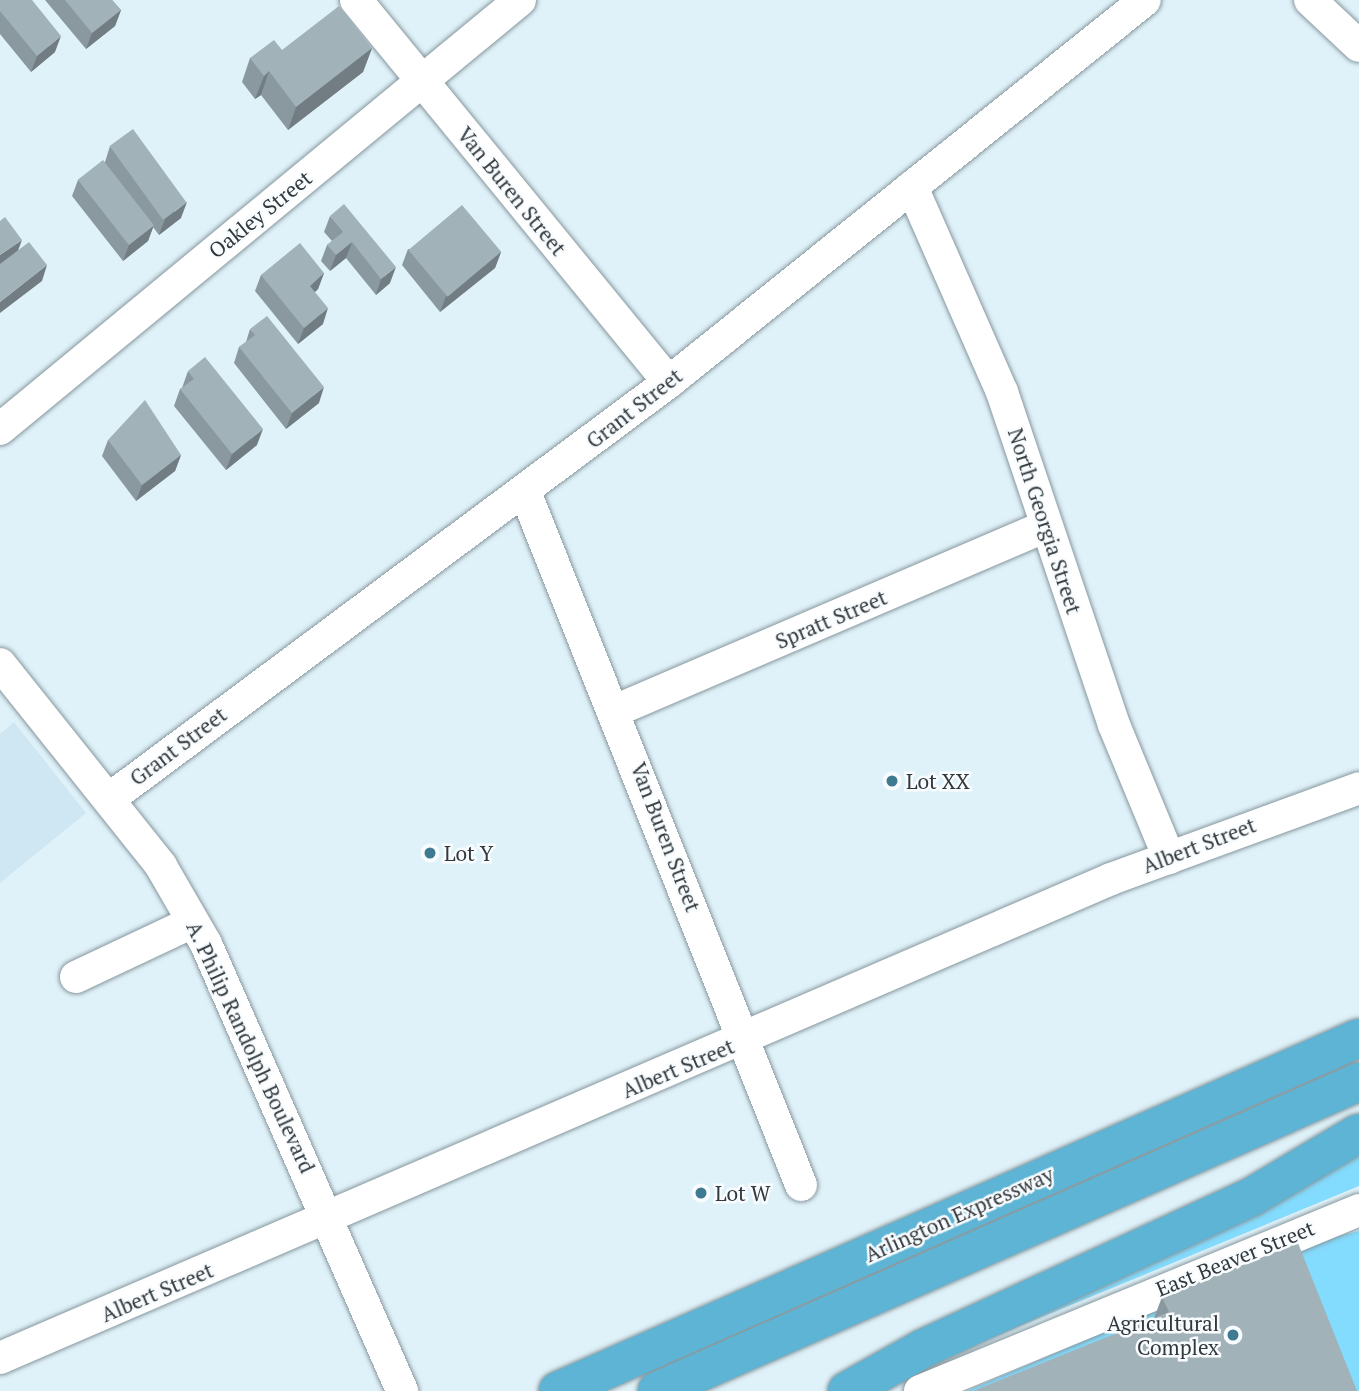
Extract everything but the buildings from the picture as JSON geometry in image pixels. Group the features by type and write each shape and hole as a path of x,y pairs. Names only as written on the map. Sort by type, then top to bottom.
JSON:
{"highway":[{"name":"Arlington Expressway","path":"558,1391 1359,1038"},
{"name":"Arlington Expressway","path":"657,1391 1359,1082"},
{"path":"847,1391 922,1349 1252,1196 1359,1133"}],"street":[{"name":"Van Buren Street","path":"356,0 669,382"},
{"name":"Oakley Street","path":"0,429 520,0"},
{"name":"Grant Street","path":"109,799 525,492 669,382 1145,0"},
{"path":"1310,0 1359,46"},
{"name":"North Georgia Street","path":"912,187 1002,392 1045,527 1114,725 1169,858"},
{"name":"Van Buren Street","path":"525,492 617,710 801,1185"},
{"name":"Spratt Street","path":"617,710 1045,527"},
{"name":"A. Philip Randolph Boulevard","path":"0,664 109,799 193,922 331,1218 402,1391"},
{"name":"Albert Street","path":"0,1359 1169,858 1359,788"},
{"path":"76,976 193,922"},
{"name":"East Beaver Street","path":"920,1391 1359,1210"}],"shaded area":[{"path":"14,722 86,813 0,883 0,734"},
{"path":"1359,1145 1359,1186 887,1381"},
{"path":"1359,1231 1359,1391 967,1391 1311,1243"}],"place":[{"name":"Lot XX","path":"892,781"},
{"name":"Lot Y","path":"430,853"},
{"name":"Lot W","path":"701,1193"},
{"name":"Agricultural Complex","path":"1233,1335"}]}
